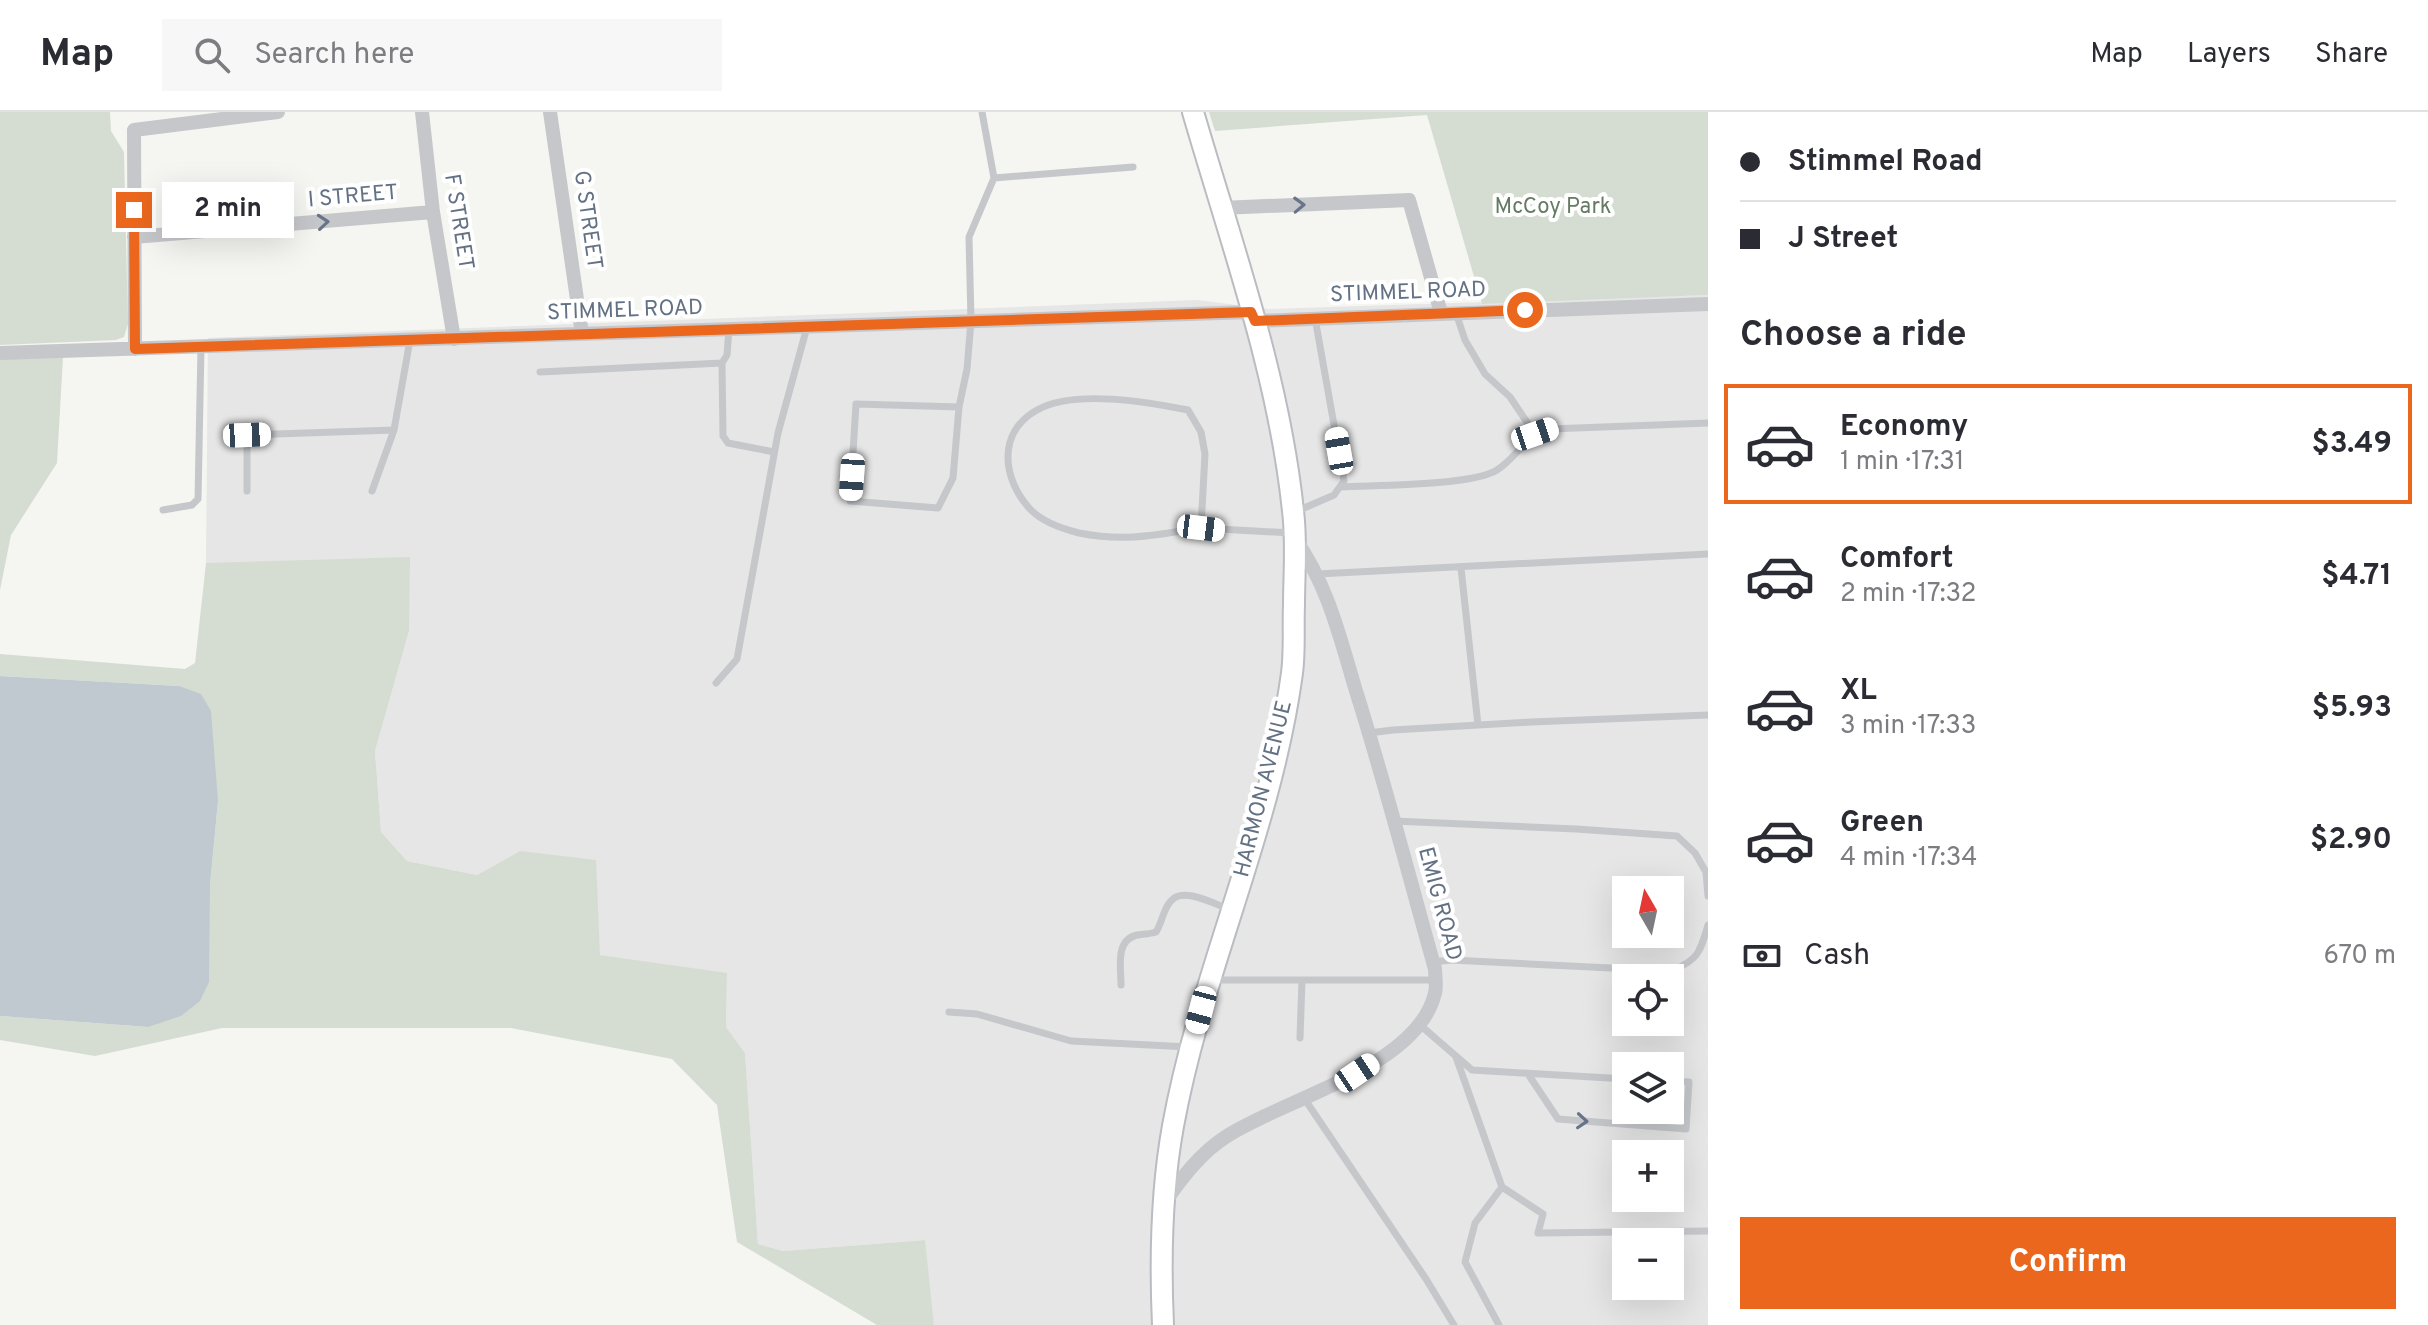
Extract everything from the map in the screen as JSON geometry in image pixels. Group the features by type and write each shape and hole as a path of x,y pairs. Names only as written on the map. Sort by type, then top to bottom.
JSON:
{"main road":[{"name":"HARMON AVENUE","path":"1163,1325 1163,1204 1173,1126 1191,1047 1261,820 1280,745 1293,670 1294,512 1283,443 1253,316 1193,112"}],"street":[{"path":"135,349 134,130 278,112"},
{"name":"F STREET","path":"422,112 433,212 454,339"},
{"name":"G STREET","path":"550,112 582,334"},
{"path":"1221,208 1409,200 1448,313"},
{"name":"I STREET","path":"134,237 433,212"},
{"name":"STIMMEL ROAD","path":"0,353 971,321 1253,316 1315,318 1708,304"},
{"name":"EMIG ROAD","path":"1163,1204 1189,1168 1226,1136 1357,1073 1385,1055 1420,1025 1436,992 1433,962 1369,733 1318,574 1295,536"}],"lane":[{"path":"959,407 856,404 850,501 938,508 953,478 971,321 969,237 994,178 982,112"},
{"path":"994,178 1133,167"},
{"path":"1448,313 1485,374 1510,397 1535,434"},
{"path":"1294,512 1334,495 1344,481 1315,318"},
{"path":"716,683 737,659 774,452 807,327"},
{"path":"729,329 727,355 722,363 723,436 728,443 774,452"},
{"path":"372,491 394,430 410,340"},
{"path":"163,510 192,505 198,499 201,347"},
{"path":"540,372 722,363"},
{"path":"1201,528 1205,454 1201,432 1188,410 1141,401 1064,400 1038,409 1019,422 1009,437 1014,487 1031,511 1077,532 1126,539 1201,528 1295,536"},
{"path":"1342,487 1475,479 1497,470 1535,434 1550,429 1708,423"},
{"path":"247,491 247,435 394,430"},
{"path":"1318,574 1708,554"},
{"path":"1461,568 1478,725"},
{"path":"1369,733 1708,715"},
{"path":"1394,821 1677,836 1695,853 1706,872 1708,896"},
{"path":"1121,985 1121,947 1135,935 1156,932 1163,922 1169,902 1177,896 1191,895 1232,911"},
{"path":"1433,962 1451,960 1672,971 1700,953 1708,925"},
{"path":"1211,980 1435,980"},
{"path":"1300,1038 1302,980"},
{"path":"949,1012 977,1014 1071,1041 1191,1047"},
{"path":"1420,1025 1472,1070 1612,1078"},
{"path":"1456,1057 1502,1187 1543,1214 1538,1233 1708,1231"},
{"path":"1528,1074 1558,1119 1612,1123"},
{"path":"1622,1124 1686,1129 1689,1082 1684,1082"},
{"path":"1304,1098 1454,1325"},
{"path":"1499,1325 1465,1262 1475,1223 1502,1187"}],"shaded area":[{"path":"1708,295 1708,1325 934,1325 924,1240 783,1251 758,1244 745,1053 726,1027 727,974 600,955 520,851 477,875 407,861 381,832 375,751 409,631 206,563 208,338 1197,300 1269,309"},
{"path":"0,676 179,686 201,694 211,711 218,801 210,885 209,982 200,1001 181,1016 148,1027 0,1016"}],"green space":[{"path":"0,112 110,112 111,131 124,152 128,324 124,337 116,340 0,345"},
{"name":"McCoy Park","path":"1209,112 1708,112 1708,295 1482,304 1427,115 1215,131"},
{"path":"63,357 57,463 11,535 0,590 0,359"},
{"path":"410,557 409,631 375,751 381,832 407,861 477,875 520,851 596,860 600,955 727,973 726,1027 745,1053 758,1244 783,1251 925,1240 934,1325 877,1325 737,1242 717,1105 672,1059 511,1028 222,1028 95,1056 0,1040 0,1016 148,1027 210,885 218,801 179,686 0,676 0,654 185,669 195,663 206,563"}],"route":[{"path":"134,210 135,349 1251,312 1255,321 1525,310"}]}
